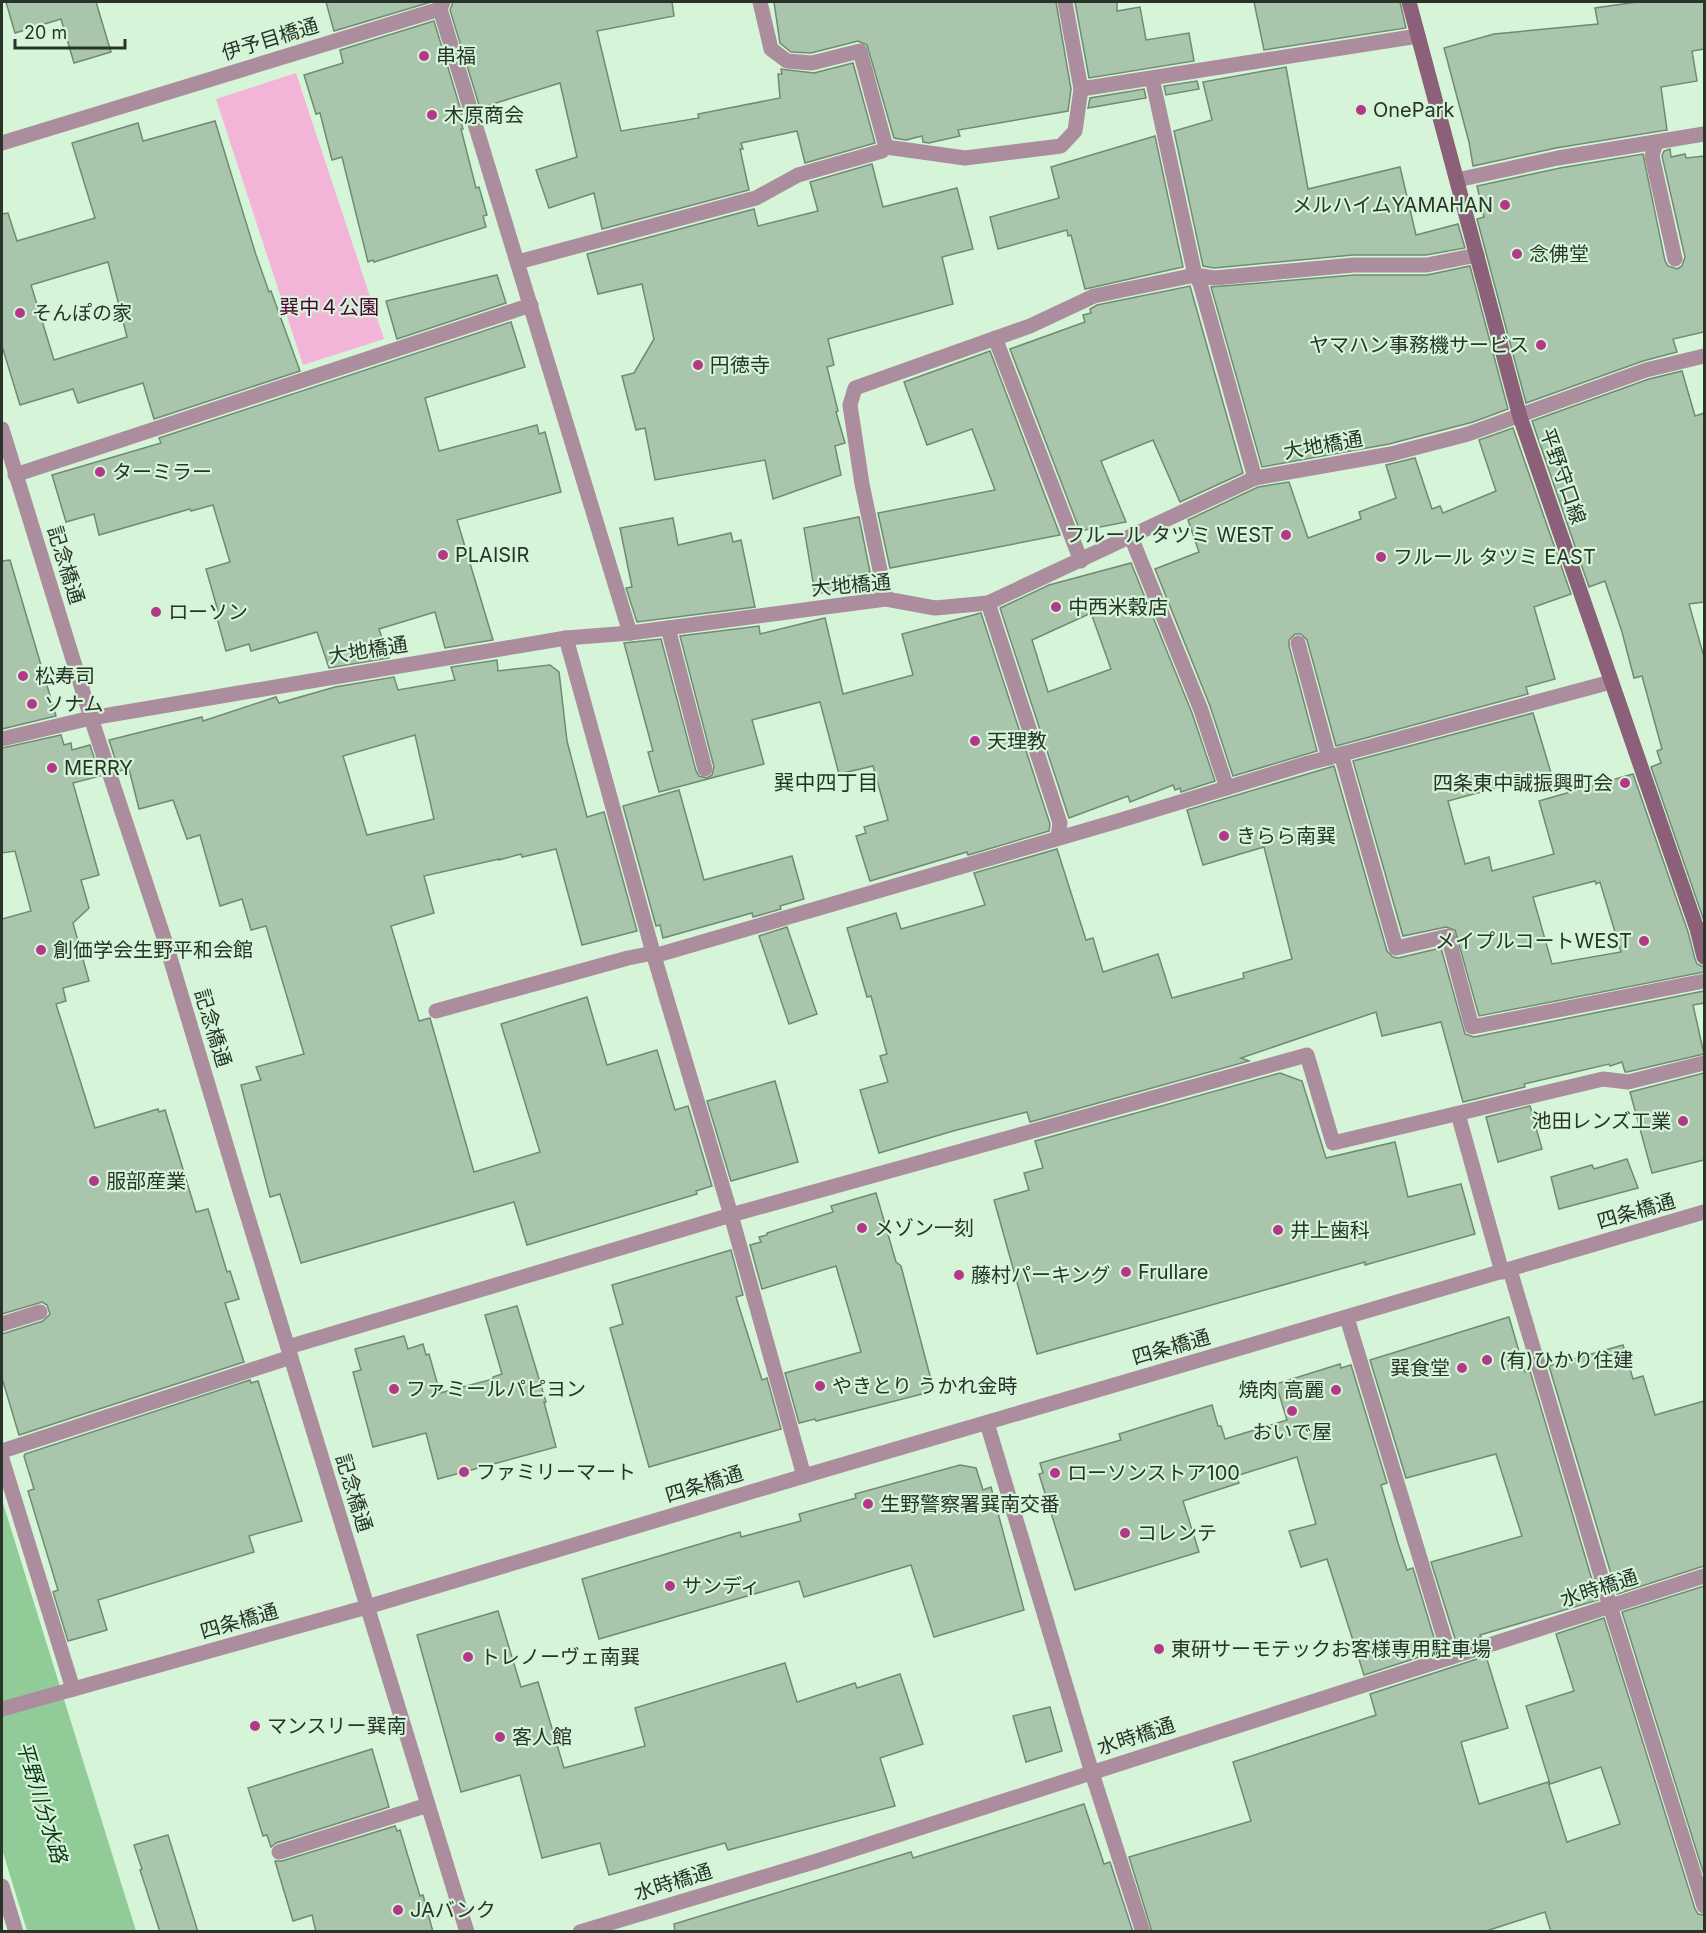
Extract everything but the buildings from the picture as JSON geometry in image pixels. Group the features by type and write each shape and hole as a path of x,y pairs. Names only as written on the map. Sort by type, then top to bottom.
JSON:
{"main road":[{"name":"平野守口線","path":"1408,2 1520,417 1611,682 1701,929 1704,957"}],"street":[{"path":"760,2 771,49 787,61 812,63 860,51 886,147"},
{"path":"886,147 965,158 1060,146 1075,131 1081,89 1065,2"},
{"path":"441,5 630,633"},
{"name":"伊予目橋通","path":"2,143 441,5"},
{"path":"1081,89 1418,36"},
{"path":"1152,78 1195,275 1200,283 1255,478"},
{"path":"1457,180 1558,158 1704,135"},
{"path":"1656,142 1652,156 1676,259"},
{"path":"518,262 756,198 798,175 882,151 886,147"},
{"path":"886,599 862,484 850,405 855,387 1029,326 1094,297 1195,275 1214,278 1354,265 1427,265 1477,255"},
{"path":"10,473 531,305"},
{"path":"995,338 1081,561"},
{"name":"大地橋通","path":"2,738 92,718 566,638 630,633 886,599 935,608 988,603 1255,478 1391,454 1468,434 1646,370 1704,356"},
{"name":"記念橋通","path":"2,429 10,473 165,941 466,1932"},
{"path":"1131,537 1201,710 1227,788"},
{"path":"988,603 1060,824 1058,837"},
{"path":"668,628 705,769"},
{"path":"566,638 653,955 731,1215 804,1476"},
{"path":"1298,643 1396,948 1448,936 1472,1027 1704,981"},
{"path":"436,1011 616,961 653,955 1335,756 1611,682"},
{"path":"2,1451 289,1352 731,1215 1307,1055 1333,1143 1603,1079 1628,1082 1704,1063"},
{"path":"1458,1114 1704,1906"},
{"name":"四条橋通","path":"2,1709 367,1606 1704,1212"},
{"path":"2,1324 40,1312"},
{"path":"1347,1318 1450,1657"},
{"path":"987,1423 1092,1773 1143,1932"},
{"path":"2,1459 73,1689"},
{"name":"水時橋通","path":"580,1932 816,1861 1704,1576"},
{"path":"279,1852 428,1805"},
{"path":"2,1886 16,1932"}],"green space":[{"name":"巽中４公園","path":"296,73 384,339 303,365 216,99"}],"water":[{"name":"平野川分水路","path":"2,1500 136,1931 27,1931 2,1849"}],"place":[{"name":"串福","path":"424,56"},
{"name":"OnePark","path":"1361,110"},
{"name":"木原商会","path":"432,115"},
{"name":"メルハイムYAMAHAN","path":"1505,205"},
{"name":"念佛堂","path":"1517,254"},
{"name":"そんぽの家","path":"20,313"},
{"name":"ヤマハン事務機サービス","path":"1541,345"},
{"name":"円徳寺","path":"698,365"},
{"name":"ターミラー","path":"100,472"},
{"name":"フルール タツミ WEST","path":"1286,535"},
{"name":"PLAISIR","path":"443,555"},
{"name":"フルール タツミ EAST","path":"1381,557"},
{"name":"中西米穀店","path":"1056,607"},
{"name":"ローソン","path":"156,612"},
{"name":"松寿司","path":"23,676"},
{"name":"ソナム","path":"32,704"},
{"name":"天理教","path":"975,741"},
{"name":"MERRY","path":"52,768"},
{"name":"四条東中誠振興町会","path":"1625,783"},
{"name":"きらら南巽","path":"1224,836"},
{"name":"メイプルコートWEST","path":"1644,941"},
{"name":"創価学会生野平和会館","path":"41,950"},
{"name":"池田レンズ工業","path":"1683,1121"},
{"name":"服部産業","path":"94,1181"},
{"name":"メゾン一刻","path":"862,1228"},
{"name":"井上歯科","path":"1278,1230"},
{"name":"Frullare","path":"1126,1272"},
{"name":"藤村パーキング","path":"959,1275"},
{"name":"(有)ひかり住建","path":"1487,1360"},
{"name":"巽食堂","path":"1462,1368"},
{"name":"やきとり うかれ金時","path":"820,1386"},
{"name":"ファミールパピヨン","path":"394,1389"},
{"name":"焼肉 高麗","path":"1336,1390"},
{"name":"おいで屋","path":"1292,1411"},
{"name":"ファミリーマート","path":"464,1472"},
{"name":"ローソンストア100","path":"1055,1473"},
{"name":"生野警察署巽南交番","path":"868,1504"},
{"name":"コレンテ","path":"1125,1533"},
{"name":"サンディ","path":"670,1586"},
{"name":"東研サーモテックお客様専用駐車場","path":"1159,1649"},
{"name":"トレノーヴェ南巽","path":"468,1657"},
{"name":"マンスリー巽南","path":"255,1726"},
{"name":"客人館","path":"500,1737"},
{"name":"JAバンク","path":"398,1910"}],"district":[{"name":"巽中四丁目","path":"826,782"}]}
